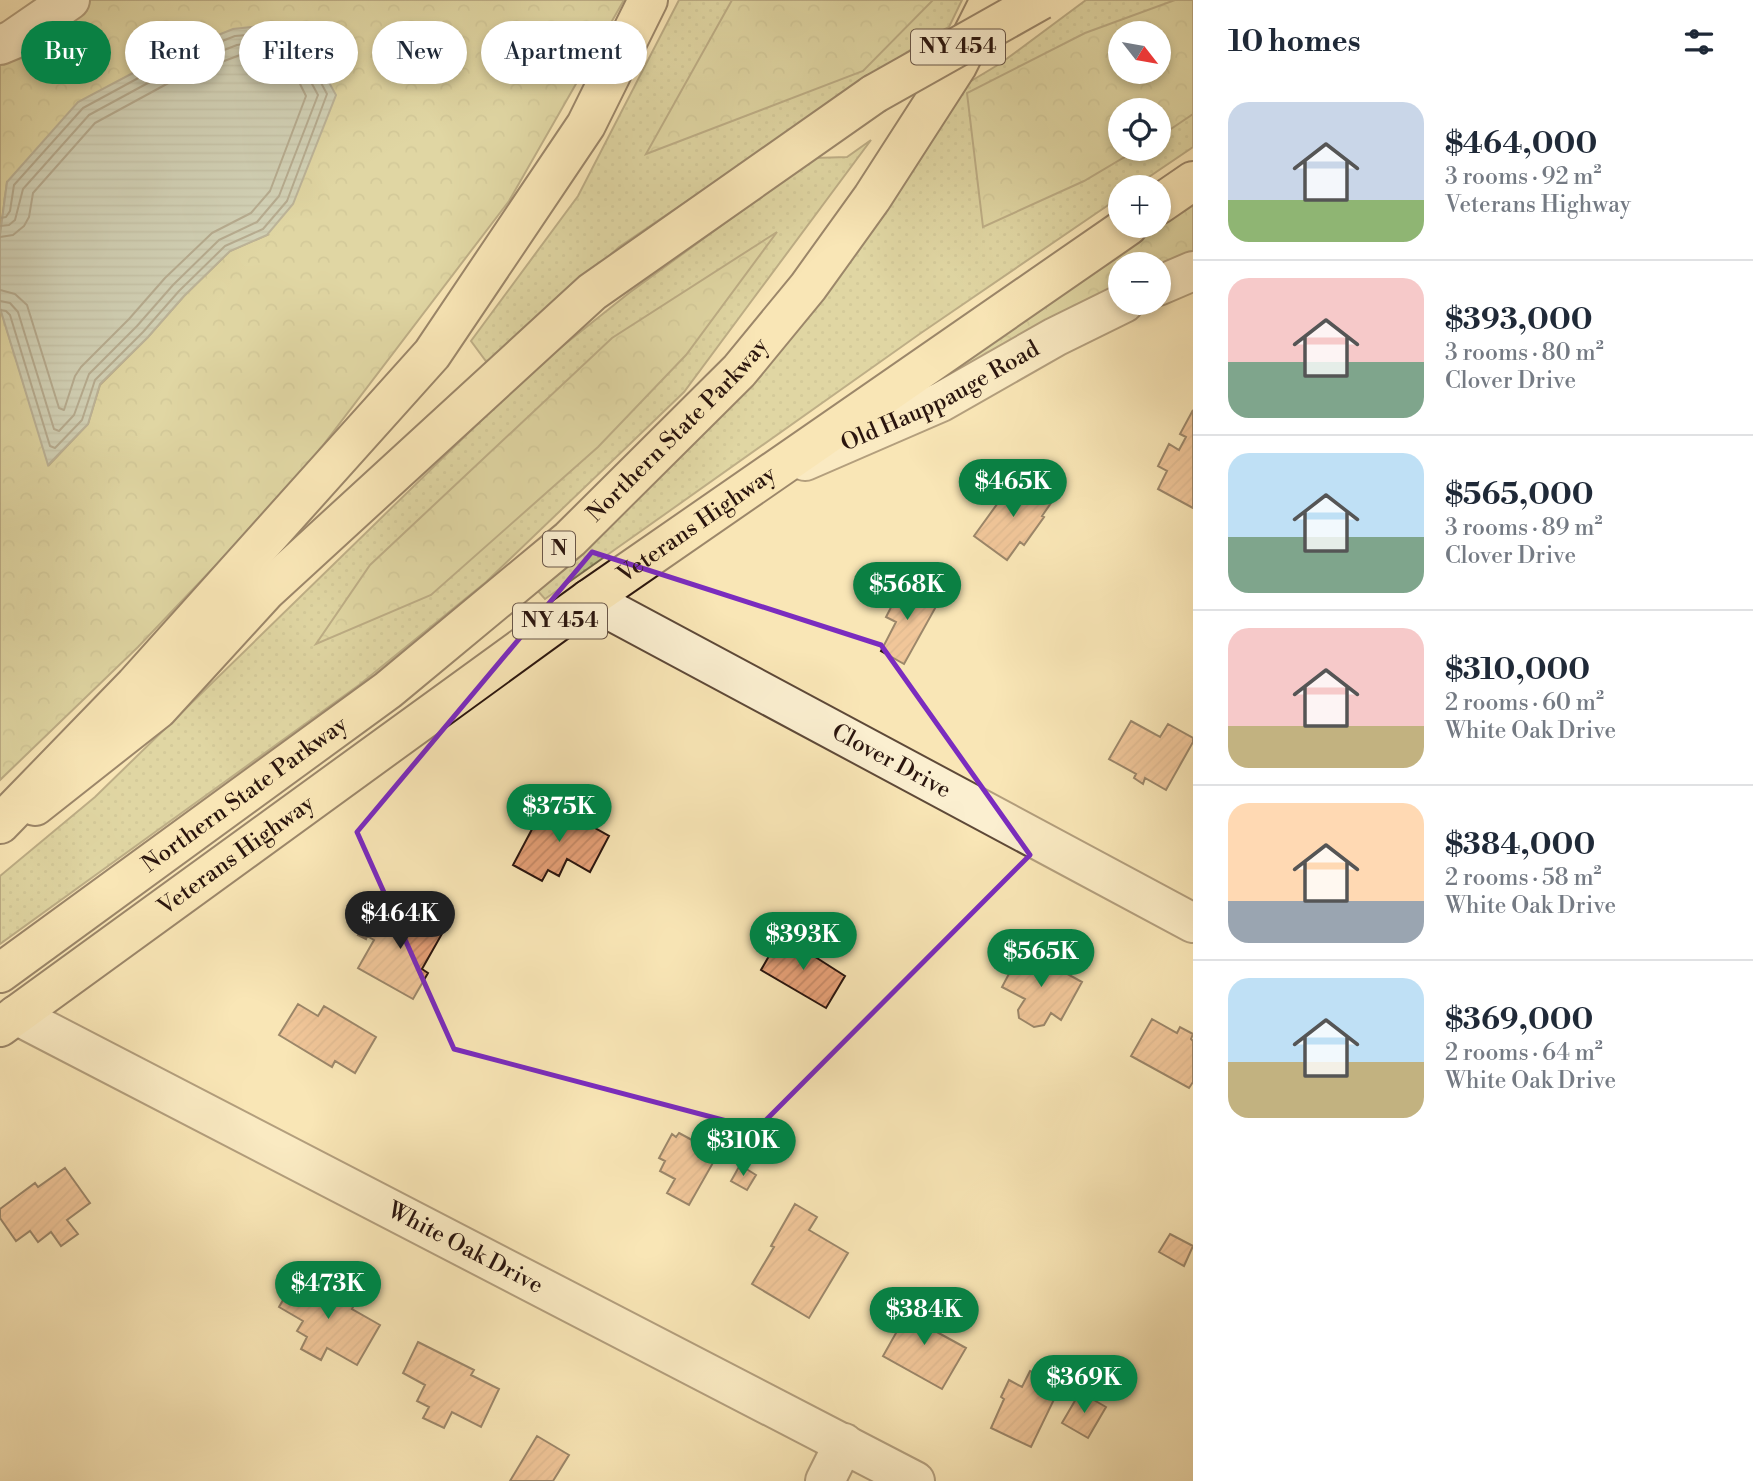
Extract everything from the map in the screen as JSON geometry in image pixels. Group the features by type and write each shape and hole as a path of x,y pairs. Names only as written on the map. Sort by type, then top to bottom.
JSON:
{"main road":[{"path":"0,824 135,685 432,354 586,125 648,0"},
{"name":"Northern State Parkway","path":"0,973 388,691 570,539 739,371 808,286 872,198 957,66 990,0"},
{"name":"NY 454","path":"0,833 158,709 266,591 592,292 874,93 1041,0"},
{"path":"1171,196 1193,181"},
{"name":"Veterans Highway","path":"8,1021 589,599 1111,238"}],"street":[{"path":"0,45 12,40 70,0"},
{"path":"1171,280 1193,271"},
{"name":"Old Hauppauge Road","path":"755,483 942,402 1055,337 1108,311"},
{"name":"Clover Drive","path":"589,599 1193,923"},
{"name":"White Oak Drive","path":"8,1021 915,1481"},
{"path":"825,1481 844,1443"}],"highlighted area":[{"path":"592,552 881,645 1030,855 757,1129 454,1049 357,832"}],"green space":[{"path":"74,0 624,0 612,21 481,21 481,84 576,84 509,201 295,482 138,647 0,780 0,308 49,465 88,424 100,385 184,296 230,251 267,235 7,182 0,235 0,59 21,42 21,84 111,84 111,21 48,21"},
{"path":"679,0 962,0 949,27 928,38 619,247 488,364 471,341 578,196 636,84 647,84 647,62"},
{"path":"732,0 933,0 863,71 646,154"},
{"path":"1086,0 1193,0 1193,147 1152,175 1108,175 1108,205 921,333 545,599 536,589 958,89 1001,63"},
{"path":"1175,0 1193,0 1193,114 1171,129 1171,98 1108,98 1108,161 1118,161 1084,181 983,227 967,93 1085,33 1108,25 1108,84 1171,84 1171,21 1118,21"},
{"path":"871,140 684,392 486,582 359,685 0,944 0,876 95,797 535,368 629,293 814,158 847,157"},
{"path":"1193,202 1193,252 1171,264 1171,252 1121,252 1141,238 1171,238 1171,217"},
{"path":"777,232 686,355 598,447 431,595 316,644 370,565 612,338"},
{"path":"1108,261 1108,298 934,391 930,384"}],"water":[{"path":"239,28 239,84 330,84 336,95 293,204 267,235 230,251 100,384 88,424 48,465 0,308 0,235 7,182 78,102 125,77 125,84 225,84 225,32"}],"building":[{"path":"1193,410 1193,508 1158,489 1167,471 1158,466 1169,444 1179,450 1186,437 1180,434"},
{"path":"1016,478 1051,503 1024,545 1020,542 1007,560 974,536"},
{"path":"903,584 938,603 904,664 881,651 896,622 886,617"},
{"path":"1131,721 1160,737 1168,724 1193,738 1166,790 1145,778 1143,784 1134,778 1136,774 1109,759"},
{"path":"547,801 609,836 590,872 567,859 559,876 548,870 542,881 513,865"},
{"path":"394,905 443,932 422,969 428,973 413,999 358,968 374,940 358,935 367,920 381,928"},
{"path":"781,935 845,976 826,1008 761,970"},
{"path":"1021,951 1051,966 1053,962 1064,967 1062,971 1082,982 1061,1020 1051,1013 1044,1025 1034,1027 1019,1018 1018,1010 1025,999 1002,987"},
{"path":"298,1004 318,1016 324,1006 376,1037 355,1073 335,1061 332,1067 279,1035"},
{"path":"1152,1019 1177,1033 1180,1027 1193,1034 1193,1082 1189,1088 1131,1056"},
{"path":"679,1133 718,1154 689,1205 667,1193 675,1179 660,1171 665,1161 659,1158 672,1134 676,1137"},
{"path":"740,1165 756,1175 747,1190 731,1181"},
{"path":"65,1168 90,1203 67,1220 78,1234 61,1246 51,1232 38,1242 30,1231 16,1241 0,1218 0,1209 35,1183 38,1187"},
{"path":"795,1204 817,1217 809,1230 848,1253 809,1318 752,1284"},
{"path":"1170,1234 1193,1246 1184,1266 1159,1252"},
{"path":"298,1274 354,1305 352,1309 380,1325 357,1365 327,1348 321,1360 301,1349 307,1337 297,1331 303,1321 279,1307"},
{"path":"914,1301 943,1317 935,1331 966,1348 942,1389 883,1356"},
{"path":"418,1342 474,1370 471,1375 499,1389 481,1427 452,1412 444,1428 423,1418 429,1407 417,1401 425,1385 403,1373"},
{"path":"1030,1371 1061,1385 1031,1447 991,1428 1009,1380 1022,1387"},
{"path":"1080,1392 1106,1407 1088,1438 1062,1423"},
{"path":"537,1436 569,1455 553,1481 510,1481"}]}
